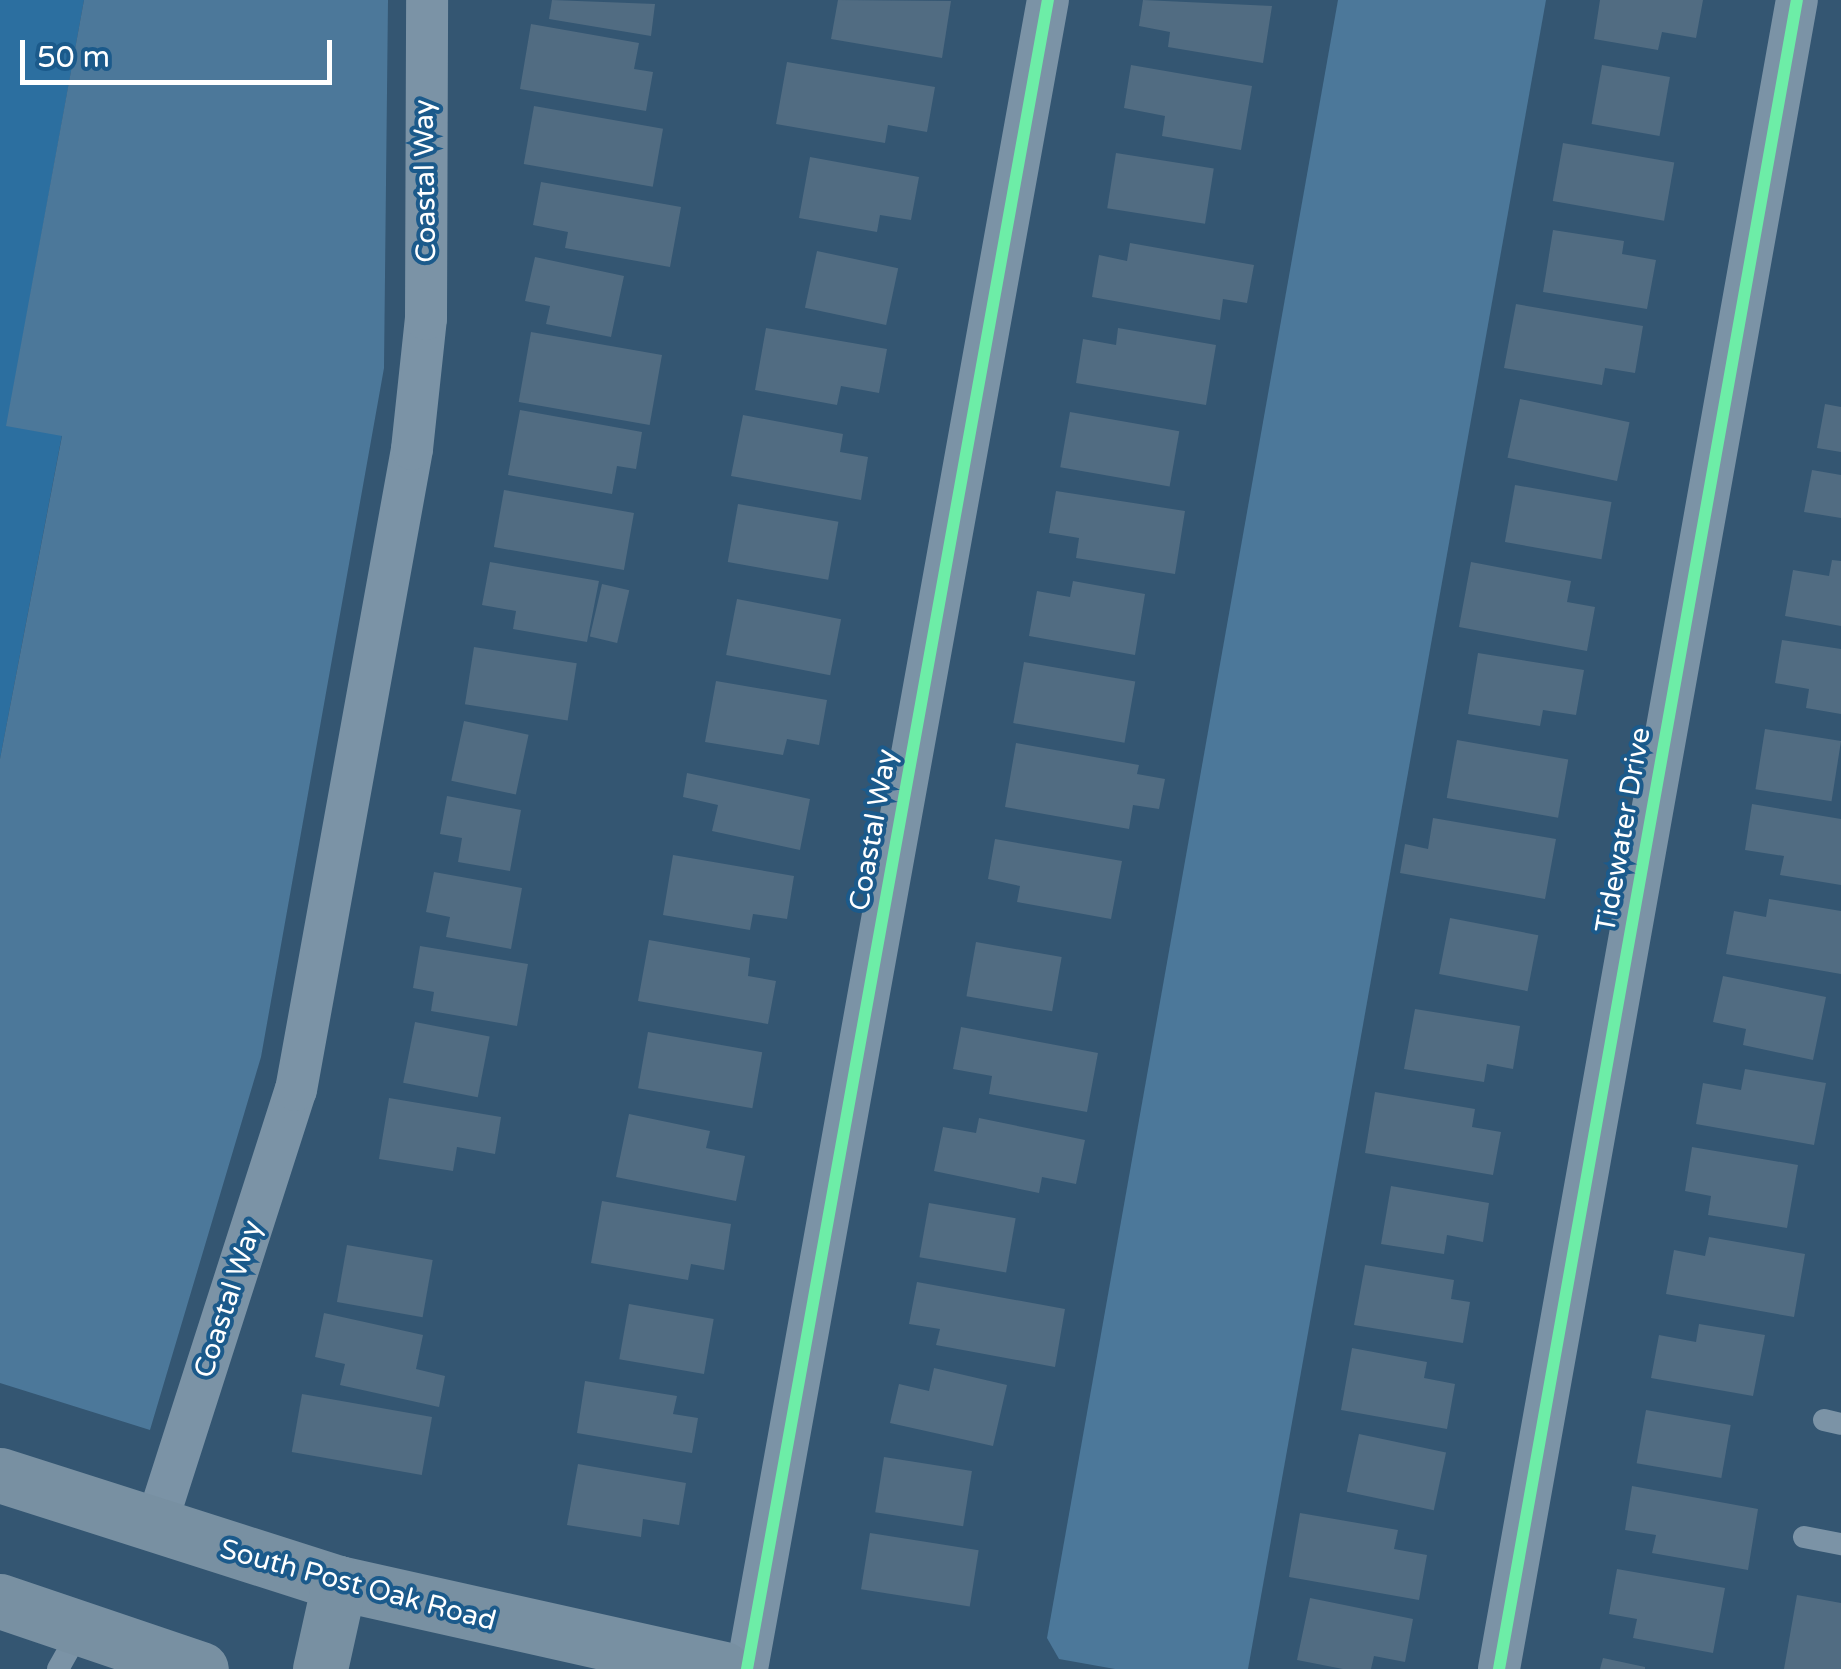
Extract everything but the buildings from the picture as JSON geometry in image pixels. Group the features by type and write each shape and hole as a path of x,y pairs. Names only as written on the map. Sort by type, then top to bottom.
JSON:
{"main road":[{"name":"South Post Oak Road","path":"0,1474 155,1528 339,1583 724,1669"},
{"path":"320,1669 339,1583"},
{"path":"0,1601 69,1649 201,1669"}],"street":[{"name":"Coastal Way","path":"155,1528 296,1090 412,449 426,319 428,0"},
{"name":"Coastal Way","path":"747,1669 1048,0"},
{"name":"Tidewater Drive","path":"1499,1669 1797,0"}],"lane":[{"path":"1804,1537 1841,1544"}],"shaded area":[{"path":"0,0 84,0 7,425 62,435 0,759"},
{"path":"84,0 388,0 384,368 261,1057 150,1430 0,1383 0,759 62,436 6,426"},
{"path":"1338,0 1546,0 1248,1669 1115,1669 1059,1659 1047,1638"}],"cycle path":[{"path":"747,1669 1048,0"},
{"path":"1499,1669 1797,0"}]}
